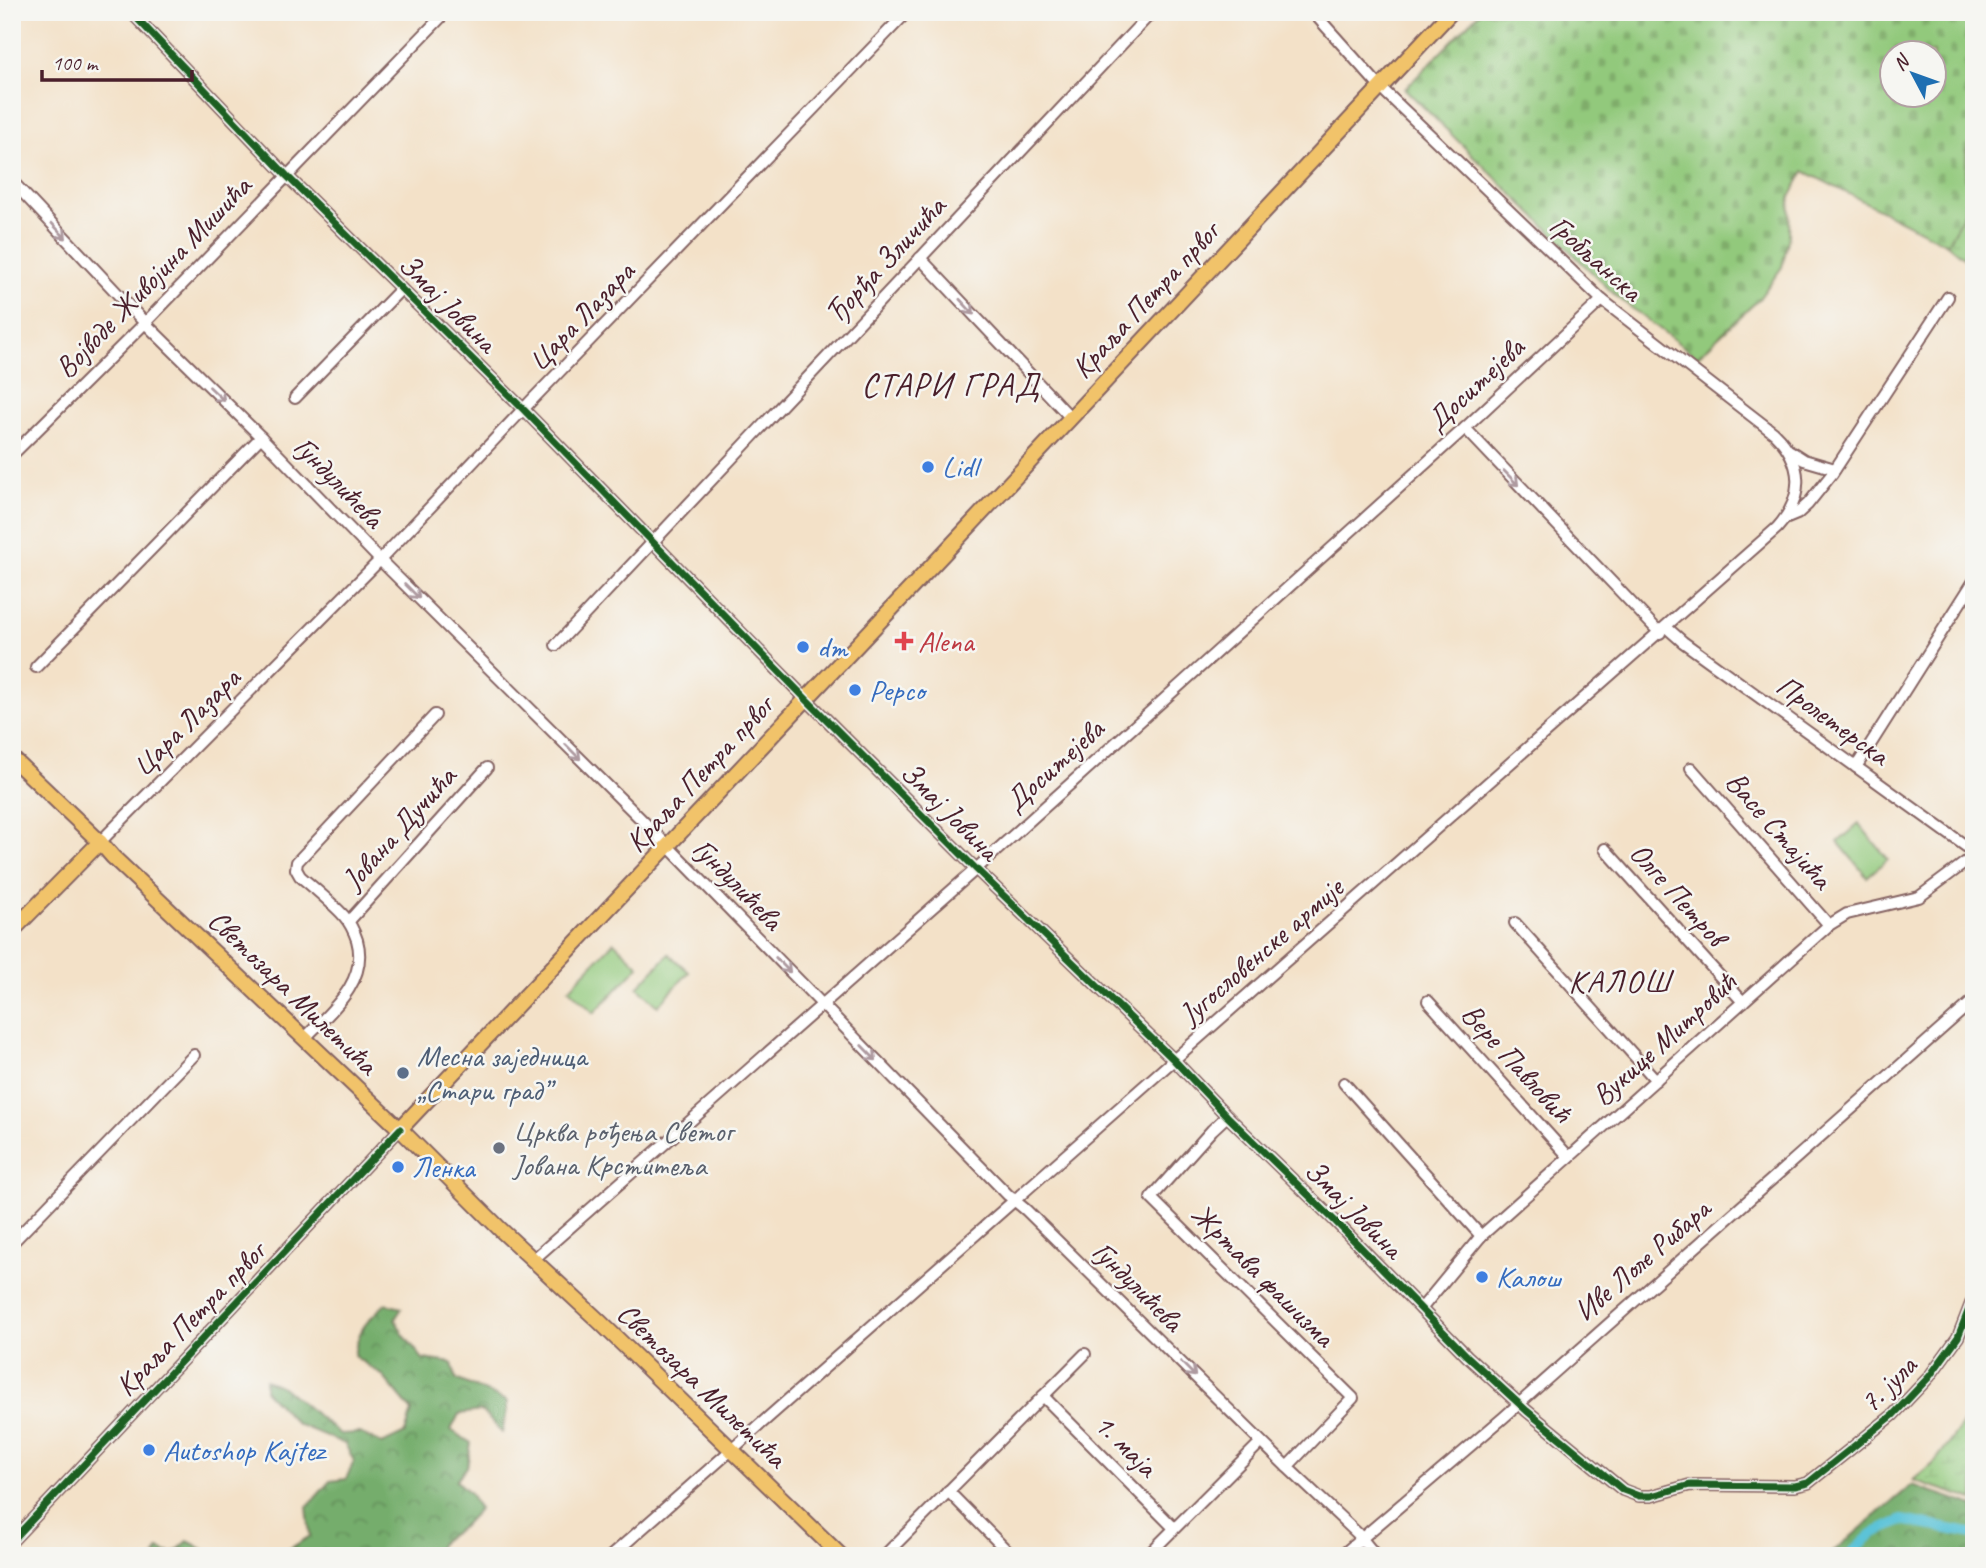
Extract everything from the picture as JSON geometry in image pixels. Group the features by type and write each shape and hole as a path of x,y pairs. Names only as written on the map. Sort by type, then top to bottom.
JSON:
{"main road":[{"name":"Краља Петра првог","path":"400,1129 1072,418 1451,12"},
{"name":"Светозара Милетића","path":"12,758 841,1556"},
{"name":"Цара Лазара","path":"12,931 100,842"}],"street":[{"name":"Змај Јовина","path":"131,12 287,176 523,409 806,699 976,869 1174,1060 1467,1356 1519,1402 1623,1490 1639,1496 1651,1496 1690,1485 1794,1486 1808,1483"},
{"name":"Војводе Живојина Мишића","path":"12,455 145,323 446,12"},
{"name":"Цара Лазара","path":"100,842 380,560 907,12"},
{"name":"Ђорђа Зличића","path":"556,645 1152,12"},
{"name":"Гробљанска","path":"1313,12 1380,87 1602,300 1774,433 1790,451"},
{"name":"Гундулићева","path":"12,181 145,323 667,846 1016,1202 1362,1539 1376,1556"},
{"path":"920,258 1072,418"},
{"path":"295,398 401,289"},
{"name":"Југословенске армије","path":"611,1556 1016,1202 1785,519 1797,514 1808,504 1835,469 1948,297"},
{"name":"Доситејева","path":"534,1259 976,869 1465,428 1602,300"},
{"name":"Пролетерска","path":"1465,428 1663,630 1974,854"},
{"path":"36,667 261,437"},
{"path":"1790,451 1804,460 1835,469"},
{"name":"Југословенске армије","path":"1785,519 1795,500 1798,476 1790,451"},
{"path":"1856,767 1974,581"},
{"path":"304,1039 343,997 355,979 359,948 349,922 300,876 296,869 298,862 435,715"},
{"name":"Јована Дучића","path":"349,922 487,768"},
{"name":"Васе Стајића","path":"1692,768 1829,925"},
{"name":"Олге Петров","path":"1605,849 1743,1002"},
{"name":"Вукице Митровић","path":"1421,1309 1481,1236 1829,925 1847,914 1919,897 1974,854"},
{"path":"1515,923 1656,1080"},
{"name":"Иве Лоле Рибара","path":"1341,1556 1463,1452 1974,1000"},
{"name":"Вере Павловић","path":"1428,1001 1569,1157"},
{"path":"12,1243 194,1055"},
{"path":"1344,1083 1481,1236"},
{"name":"Жртава фашизма","path":"1227,1116 1150,1198 1353,1398 1286,1466"},
{"name":"Краља Петра првог","path":"12,1541 400,1129"},
{"name":"7. јула","path":"1808,1483 1893,1415 1929,1377 1958,1337 1974,1296"},
{"path":"884,1556 1085,1354"},
{"name":"1. маја","path":"1043,1396 1174,1528"},
{"path":"1147,1556 1261,1441"},
{"path":"948,1491 1012,1556"}],"green space":[{"path":"1480,12 1974,12 1974,135 1966,152 1966,181 1974,187 1974,195 1947,244 1804,171 1790,197 1789,236 1782,267 1758,300 1697,357 1617,297 1405,89"},
{"path":"1974,135 1974,187 1966,181 1966,152"},
{"path":"1974,195 1974,247 1965,259 1947,244"},
{"path":"1859,824 1888,859 1867,877 1838,842"},
{"path":"614,942 639,966 594,1013 569,989"},
{"path":"669,954 689,972 658,1006 638,987"},
{"path":"385,1304 402,1308 395,1319 423,1359 452,1363 456,1379 507,1401 502,1433 482,1411 459,1414 451,1430 471,1443 467,1467 456,1480 469,1492 479,1509 462,1527 442,1541 434,1556 278,1556 310,1536 307,1507 330,1481 346,1479 354,1461 345,1444 297,1424 265,1391 265,1380 283,1387 340,1434 360,1433 382,1444 405,1433 412,1411 382,1375 354,1356 364,1327"},
{"path":"1974,1409 1974,1500 1913,1480 1934,1463"},
{"path":"1912,1485 1974,1506 1974,1556 1828,1556"},
{"path":"188,1541 210,1553 210,1556 155,1556 159,1549 173,1554"}],"waterway":[{"path":"1848,1556 1872,1534 1902,1520 1974,1534"}],"cycle path":[{"path":"131,12 287,176 523,409 806,699 976,869 1174,1060 1467,1356 1527,1411 1623,1490 1639,1496 1651,1496 1690,1485 1795,1486 1808,1483 1893,1415 1929,1377 1958,1337 1974,1296"},
{"path":"12,1541 400,1129"}],"place":[{"name":"Lidl","path":"928,467"},
{"name":"Alena","path":"904,641"},
{"name":"dm","path":"803,647"},
{"name":"Pepco","path":"855,690"},
{"name":"Месна заједница „Стари град”","path":"403,1073"},
{"name":"Црква рођења Светог Јована Крститеља","path":"499,1148"},
{"name":"Ленка","path":"398,1167"},
{"name":"Калош","path":"1482,1277"},
{"name":"Autoshop Kajtez","path":"149,1450"}],"district":[{"name":"СТАРИ ГРАД","path":"951,385"},
{"name":"КАЛОШ","path":"1620,981"}]}
